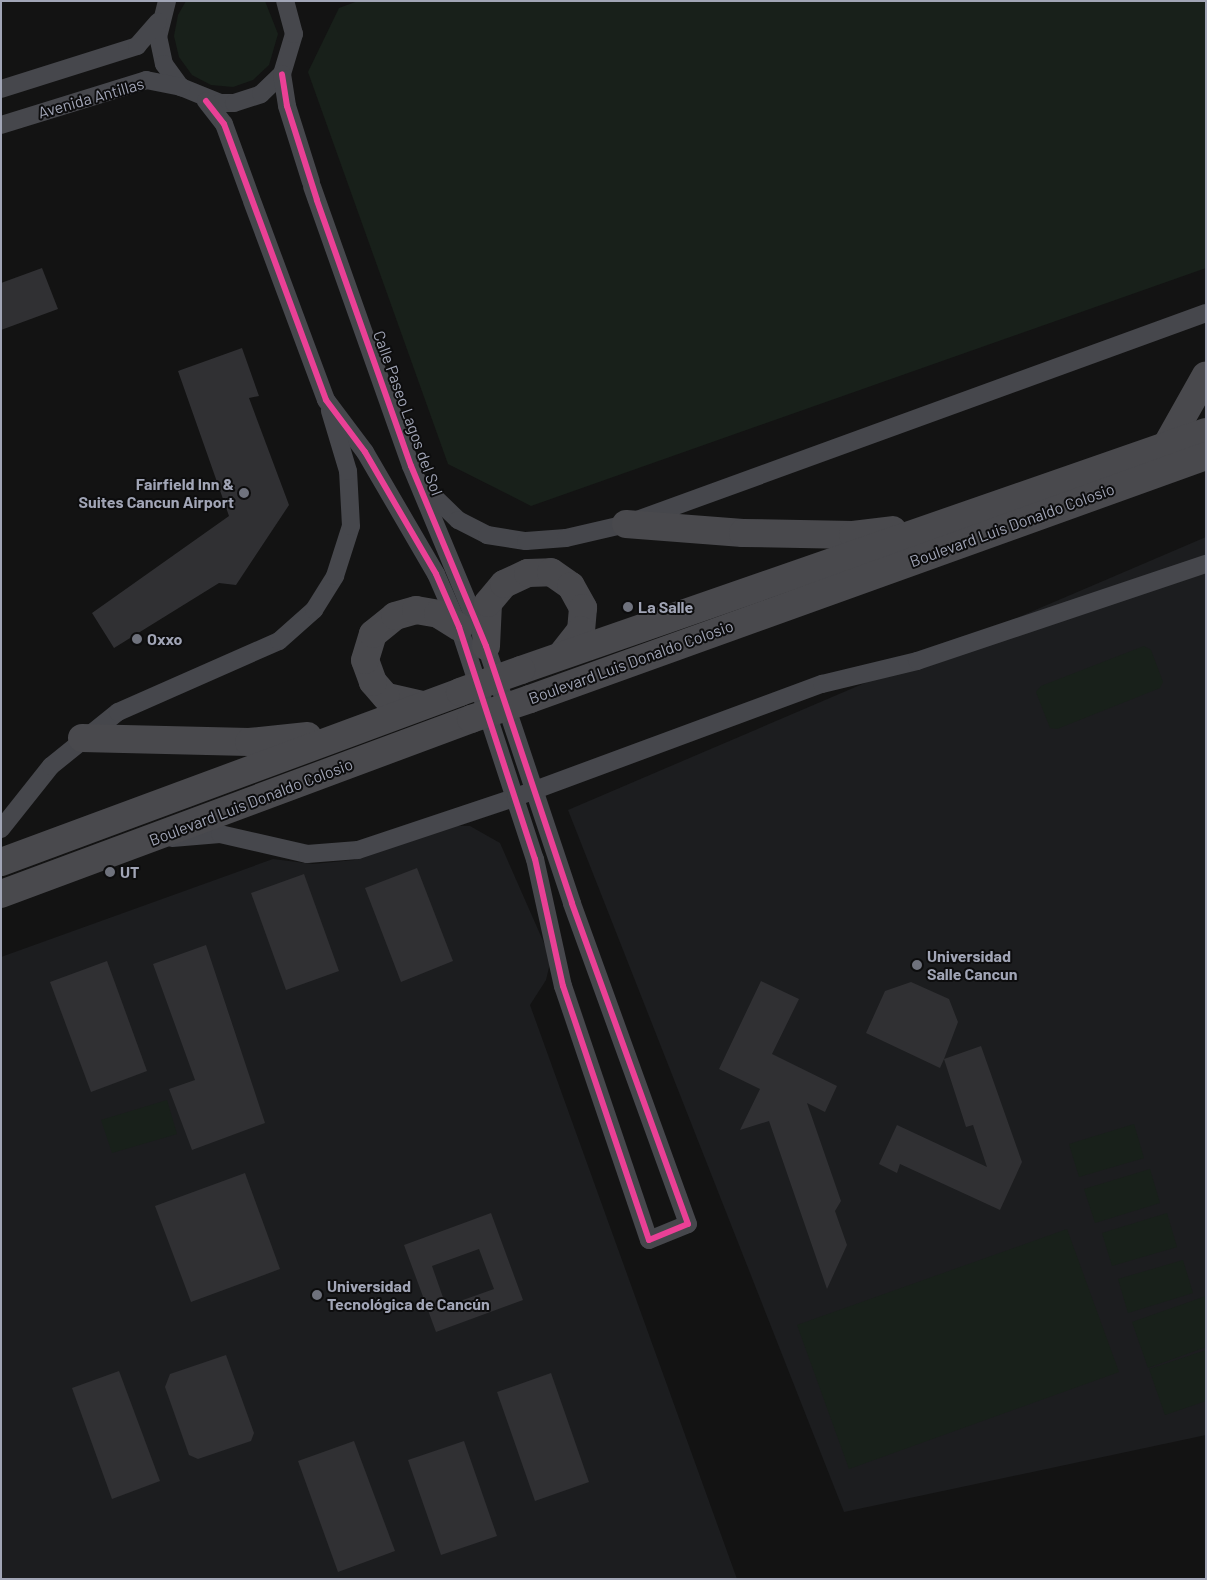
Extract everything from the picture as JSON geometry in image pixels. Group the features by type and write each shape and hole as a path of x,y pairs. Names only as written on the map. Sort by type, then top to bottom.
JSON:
{"main road":[{"path":"1166,446 1206,375"},
{"name":"Boulevard Luis Donaldo Colosio","path":"1,862 564,653 954,522 1206,432"},
{"name":"Boulevard Luis Donaldo Colosio","path":"1,894 471,719 1206,456"},
{"path":"626,524 743,533 853,535 954,522"},
{"path":"486,646 488,603 498,590 528,573 551,572 571,586 582,608 581,630 564,653"},
{"path":"422,706 386,697 373,682 365,660 373,634 395,616 416,610 438,614 459,627"},
{"path":"82,738 269,741 366,726"}],"street":[{"path":"1,89 137,46 158,22 166,1"},
{"path":"206,101 234,103 248,100 273,85 289,62 294,34 290,3"},
{"path":"1,829 51,766 82,738 118,712 279,641 314,610 335,576 351,526 348,471 326,400 224,124 206,101 181,87 159,50 158,22"},
{"name":"Calle Paseo Lagos del Sol","path":"282,74 287,106 312,185 411,466 486,646 533,790 688,1224 649,1240 563,986 548,910 516,797"},
{"name":"Avenida Antillas","path":"1,125 146,80 181,87"},
{"path":"411,466 431,496 458,520 487,535 526,541 566,538 626,524 1206,313"},
{"path":"326,400 365,452 436,574 459,627 516,797"},
{"path":"149,840 220,834 307,854 358,850 516,797 822,684 917,660 1206,564"}],"shaded area":[{"path":"186,1 265,1 278,34 269,65 253,80 233,87 211,85 192,75 179,57 174,36 178,15"},
{"path":"358,1 1206,1 1206,268 531,506 448,464 308,72 339,8"},
{"name":"Universidad Salle Cancun","path":"1206,537 1206,1435 844,1512 568,810"},
{"path":"1144,646 1151,650 1163,682 1160,688 1057,729 1050,728 1036,692 1041,686"},
{"name":"Universidad Tecnológica de Cancún","path":"452,826 470,826 500,843 551,959 546,980 530,1005 737,1579 1,1579 1,957 273,859 313,864 354,860"},
{"path":"167,1100 177,1134 112,1153 101,1120"},
{"path":"1134,1124 1144,1158 1079,1177 1069,1144"},
{"path":"1150,1169 1160,1203 1095,1223 1084,1189"},
{"path":"1167,1213 1177,1247 1112,1266 1102,1233"},
{"path":"1067,1229 1119,1372 849,1469 797,1325"},
{"path":"1183,1260 1193,1293 1128,1313 1118,1279"},
{"path":"1206,1296 1206,1347 1148,1368 1132,1322"},
{"path":"1206,1350 1206,1401 1165,1415 1149,1369"}],"building":[{"path":"42,268 58,309 1,330 1,283"},
{"name":"Fairfield Inn & Suites Cancun Airport","path":"242,348 259,396 249,398 289,505 236,585 219,583 114,648 92,613 229,516 178,371"},
{"path":"417,868 453,961 401,982 365,888"},
{"path":"304,874 339,971 286,990 251,893"},
{"path":"206,945 265,1123 192,1150 169,1089 195,1080 153,964"},
{"path":"107,961 147,1071 91,1092 50,982"},
{"path":"761,981 799,999 772,1054 837,1086 825,1112 807,1103 841,1201 835,1211 847,1245 827,1289 769,1121 740,1130 760,1089 719,1069"},
{"path":"911,982 949,999 958,1022 940,1068 866,1033 885,991"},
{"path":"981,1046 1022,1162 1000,1210 900,1164 897,1173 879,1164 897,1125 987,1167 973,1125 966,1127 944,1059"},
{"path":"245,1173 280,1269 191,1302 155,1206"},
{"path":"491,1213 523,1300 436,1332 404,1245","holes":["479,1249 494,1289 446,1306 432,1266"]},
{"path":"226,1355 254,1433 251,1441 198,1459 189,1455 165,1387 170,1374"},
{"path":"119,1371 160,1481 112,1499 72,1388"},
{"path":"551,1373 589,1482 535,1501 497,1392"},
{"path":"354,1441 395,1551 338,1572 298,1461"},
{"path":"464,1441 497,1536 441,1555 408,1460"}],"cycle path":[{"path":"206,101 224,124 326,400 365,452 436,574 459,627 535,859 563,986 649,1240 688,1224 572,903 486,646 411,466 317,200 287,106 282,74"}],"place":[{"name":"Fairfield Inn & Suites Cancun Airport","path":"244,493"},
{"name":"La Salle","path":"628,607"},
{"name":"Oxxo","path":"137,639"},
{"name":"UT","path":"110,872"},
{"name":"Universidad Salle Cancun","path":"917,965"},
{"name":"Universidad Tecnológica de Cancún","path":"317,1295"}]}
